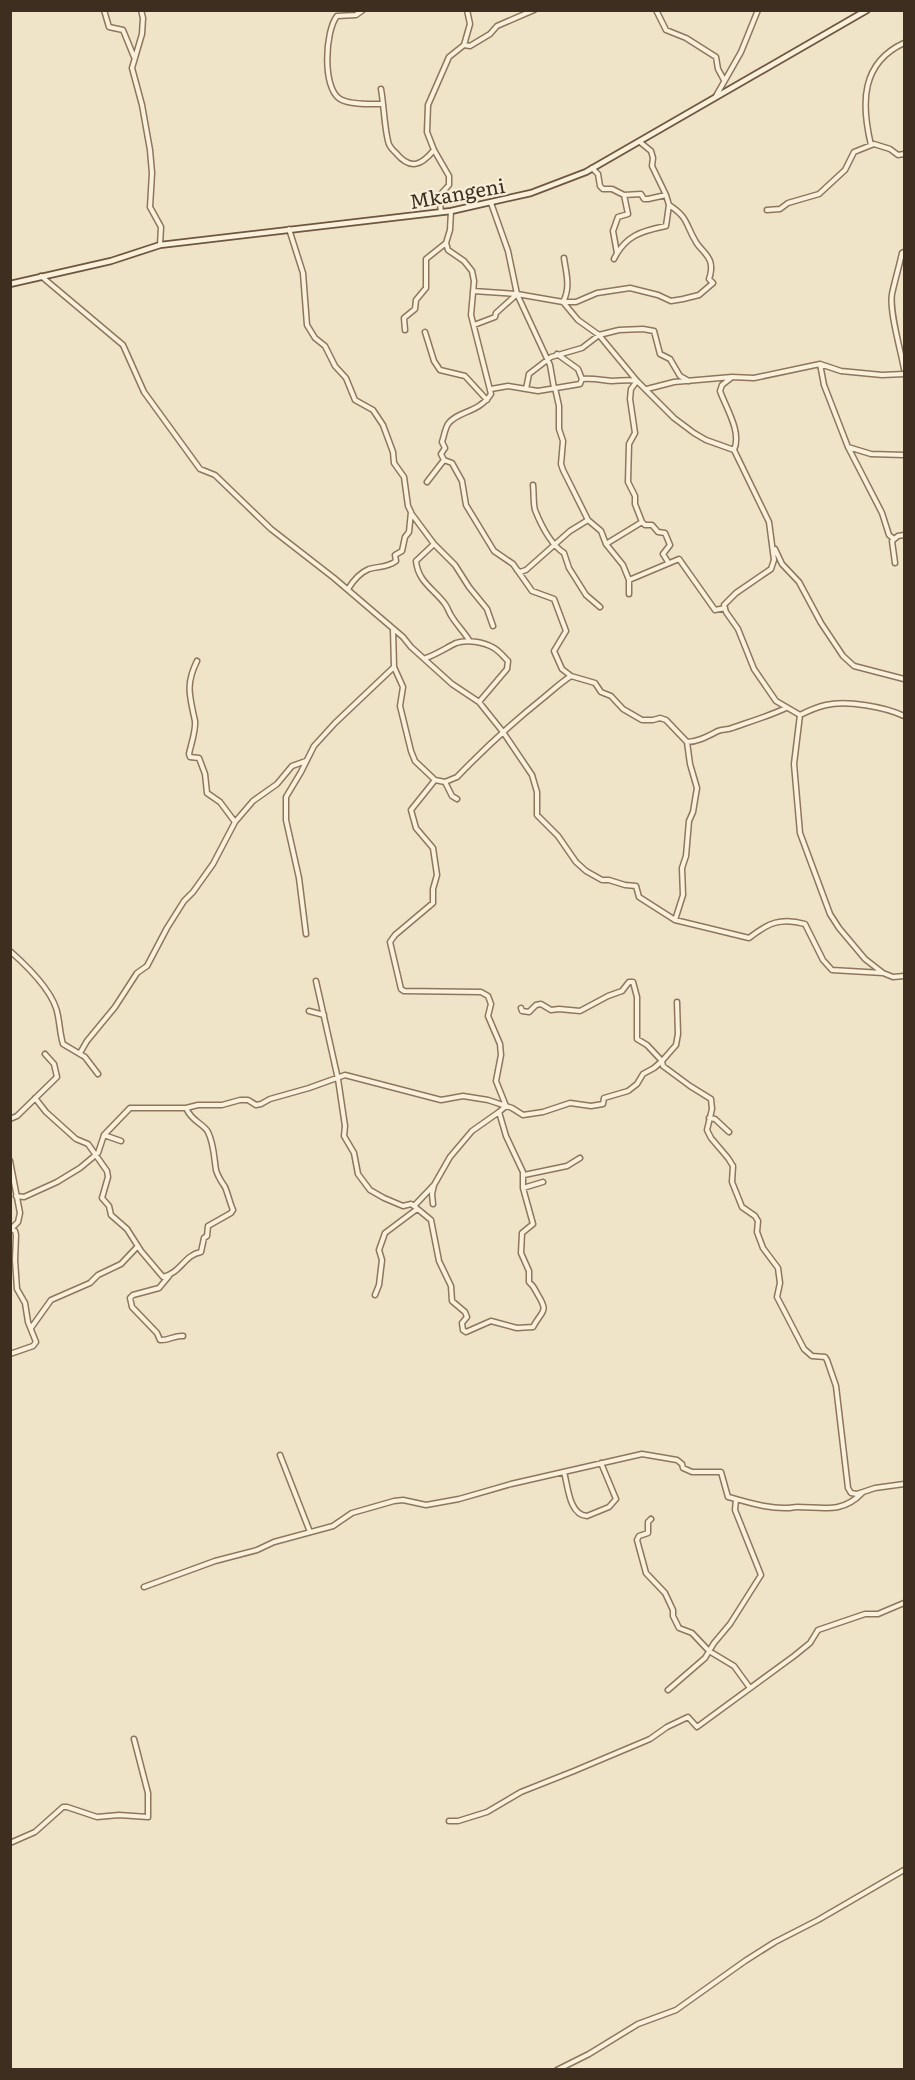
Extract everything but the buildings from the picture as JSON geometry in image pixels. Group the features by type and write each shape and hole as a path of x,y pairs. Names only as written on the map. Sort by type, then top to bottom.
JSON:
{"street":[{"path":"104,10 109,27 123,30 135,58"},
{"path":"141,10 142,34 132,68 146,124 152,173 150,207 161,227 160,245"},
{"path":"363,10 356,15 337,16 332,23 327,52 329,84 340,99 382,104"},
{"path":"441,212 439,196 449,185 449,176 434,150 427,127 428,105 448,57 464,45 470,24 467,10"},
{"path":"464,45 470,46 490,34 497,26 534,10"},
{"path":"656,10 666,30 716,57 718,69 724,80"},
{"path":"716,96 741,52 758,10"},
{"name":"Mkangeni","path":"10,284 111,261 160,245 451,211 542,189 592,168 640,142 867,10"},
{"path":"871,145 865,108 868,80 890,49 904,43"},
{"path":"381,89 390,147 405,163 411,165 425,159 434,150"},
{"path":"614,259 622,250 626,240 641,232 666,226 669,205 666,195 652,166 651,151 640,142"},
{"path":"767,210 780,209 788,203 819,194 848,167 854,152 871,145 890,149 898,155 904,154"},
{"path":"592,168 598,174 600,186 603,189 612,189 624,195 641,194 644,199 648,200 666,195"},
{"path":"617,253 613,231 618,217 628,214 624,195"},
{"path":"491,203 508,251 517,294 552,372 559,406 561,464 588,520 601,531 606,544 622,565 629,580 629,594"},
{"path":"473,291 517,294 563,302 576,302 597,293 630,288 671,301 699,295 713,283 709,279 711,262 704,249 698,245 688,222 681,213 669,205"},
{"path":"451,211 450,230 446,243 448,250 464,261 472,271 471,315 491,394 476,409 449,422 442,442 445,448 441,454 444,460 452,463 462,481 466,505 494,551 500,557 508,560 532,591 554,599 566,631 554,651 562,669 571,676 595,683 601,692 611,696 622,709 642,720 660,718 666,720 687,742 697,788 682,868 683,895 675,920"},
{"path":"290,230 303,273 307,326 315,338 325,346 335,366 346,378 355,400 373,410 393,452 394,463 404,477 411,512 434,544 455,565 487,609 493,626"},
{"path":"405,330 404,318 415,309 416,300 426,288 426,259 446,243"},
{"path":"904,252 898,266 892,298 896,333 904,369"},
{"path":"563,302 568,284 564,258"},
{"path":"41,276 123,345 144,392 200,469 215,474 271,529 348,589 452,684 479,702 532,776 537,792 537,815 558,836 586,871 602,880 636,886 639,897 675,920 747,939 772,923 796,921 805,924 823,960 832,970 883,973 894,977 904,976"},
{"path":"474,326 495,317 496,313 517,294"},
{"path":"563,302 578,320 599,335 637,381 674,418 694,434 734,450 766,516 774,560 771,569 735,593 724,605 738,629 754,669 776,701 800,715"},
{"path":"526,389 530,374 547,359 582,348 599,335 619,330 654,331 660,354 670,359 680,376 690,382"},
{"path":"425,332 434,361 440,370 465,376 487,400"},
{"path":"491,389 508,386 538,391 580,384 582,379 578,369 557,354"},
{"path":"646,389 674,382 732,377 754,378 820,364 841,371 882,375 904,374"},
{"path":"820,364 824,385 848,447 882,513 889,534 894,539"},
{"path":"732,377 722,385 720,391 734,428 736,446 734,450"},
{"path":"582,379 637,381"},
{"path":"637,381 631,389 630,399 635,433 630,444 627,482 635,496 635,504 642,522 645,525 653,525 658,532 665,533 670,545 663,554 668,562"},
{"path":"848,447 871,454 904,455"},
{"path":"427,482 444,460"},
{"path":"533,485 535,509 543,529 564,554 569,568 586,595 600,607"},
{"path":"348,589 358,576 369,569 390,566 396,561 395,555 402,550 405,537 409,532 411,512"},
{"path":"517,570 520,572 526,570 570,531 588,520"},
{"path":"606,544 642,522"},
{"path":"895,563 892,548 894,539 904,536"},
{"path":"772,542 782,564 799,582 821,623 843,656 855,666 904,679"},
{"path":"434,544 416,561 417,567 424,584 448,607 449,614 470,641"},
{"path":"629,580 679,559 715,610 725,608"},
{"path":"393,628 394,667 403,687 400,706 411,751 415,761 435,780 445,782 457,777 502,732 552,688 571,676"},
{"path":"425,658 440,653 457,643 470,641 494,648 508,661 507,669 479,702"},
{"path":"196,661 189,689 191,711 195,723 189,754 190,757 199,758 205,774 207,793 220,802 235,822"},
{"path":"306,934 286,820 286,797 314,746 394,667"},
{"path":"800,715 828,704 852,704 904,716"},
{"path":"687,742 696,742 718,730 734,728 754,719 772,715 787,707"},
{"path":"800,715 794,764 800,833 830,914 865,959 883,973"},
{"path":"80,1053 137,974 147,966 184,901 213,864 235,822 253,801 278,784 292,766 306,761"},
{"path":"435,780 411,810 416,828 433,848 437,875 433,889 433,903 395,935 390,942 401,989 404,991 481,992 488,996 491,1004 488,1016 500,1044 501,1055 496,1081 506,1106"},
{"path":"445,782 452,796 457,799"},
{"path":"10,951 29,967 50,997 58,1015 63,1044 80,1053 98,1074"},
{"path":"316,981 338,1079 345,1126 344,1136 354,1153 358,1174 370,1190 403,1206 411,1204 430,1220 439,1261 451,1286 452,1301 465,1312 467,1317 462,1323 463,1330 466,1332 491,1321 517,1328 533,1327 544,1309 543,1301 529,1282 529,1271 521,1258 522,1233 534,1224 523,1188 524,1175 506,1136 500,1112"},
{"path":"521,1008 522,1011 529,1012 536,1005 541,1004 551,1010 580,1011 622,991 629,982 633,982 637,997 637,1039 647,1045 662,1061 663,1066 711,1098 712,1106 707,1130 733,1166 732,1182 742,1207 758,1221 757,1232 763,1248 778,1268 780,1283 777,1297 804,1349 812,1356 825,1357 827,1360 836,1386 848,1488 856,1494 875,1488 904,1484"},
{"path":"16,1196 24,1197 57,1182 96,1155 104,1135 130,1108 186,1108 198,1105 222,1105 240,1100 248,1100 256,1105 345,1076 441,1100 463,1096 506,1106 523,1115 543,1112 570,1103 601,1105 607,1096 628,1091 637,1084 643,1074 662,1061 669,1050 676,1045 677,1002"},
{"path":"309,1011 324,1015"},
{"path":"10,1119 17,1116 57,1077 54,1064 45,1054"},
{"path":"35,1098 46,1112 76,1139 88,1144 96,1155 107,1171 108,1177 102,1198 109,1206 111,1215 127,1229 164,1277 178,1271 185,1260 201,1251 208,1226 233,1210 227,1199 226,1190 219,1179 209,1135 204,1127 190,1116 186,1108"},
{"path":"375,1295 379,1285 382,1260 379,1250 385,1233 416,1208 434,1185 450,1157 472,1131 506,1106"},
{"path":"709,1118 715,1119 729,1132"},
{"path":"104,1135 121,1142"},
{"path":"524,1175 567,1166 580,1158"},
{"path":"10,1161 20,1213 18,1222 11,1229 16,1234 16,1289 25,1303 28,1322 36,1342 33,1346 10,1354"},
{"path":"523,1188 543,1182"},
{"path":"433,1204 434,1185"},
{"path":"32,1328 51,1300 90,1283 98,1275 121,1264 138,1246"},
{"path":"169,1275 159,1288 133,1295 129,1301 157,1333 160,1340 183,1336"},
{"path":"144,1587 215,1561 333,1526 352,1513 394,1501 403,1500 426,1505 459,1499 511,1484 642,1454 677,1460 683,1468 692,1472 721,1472 728,1497 773,1508 828,1509 852,1503 862,1493"},
{"path":"280,1455 310,1532"},
{"path":"564,1472 573,1507 577,1513 587,1516 609,1507 616,1499 601,1463"},
{"path":"668,1690 705,1658 761,1575 735,1510 736,1499"},
{"path":"651,1519 648,1522 648,1533 641,1534 637,1540 646,1573 665,1593 679,1628 692,1633 710,1651 734,1666 750,1688"},
{"path":"449,1821 458,1821 487,1812 521,1792 650,1738 688,1717 696,1727 810,1643 819,1630 865,1614 878,1614 904,1603"},
{"path":"10,1843 35,1832 63,1807 97,1817 119,1815 148,1817 148,1793 134,1739"},
{"path":"557,2070 582,2058 638,2024 676,2010 775,1942 904,1870"}]}
